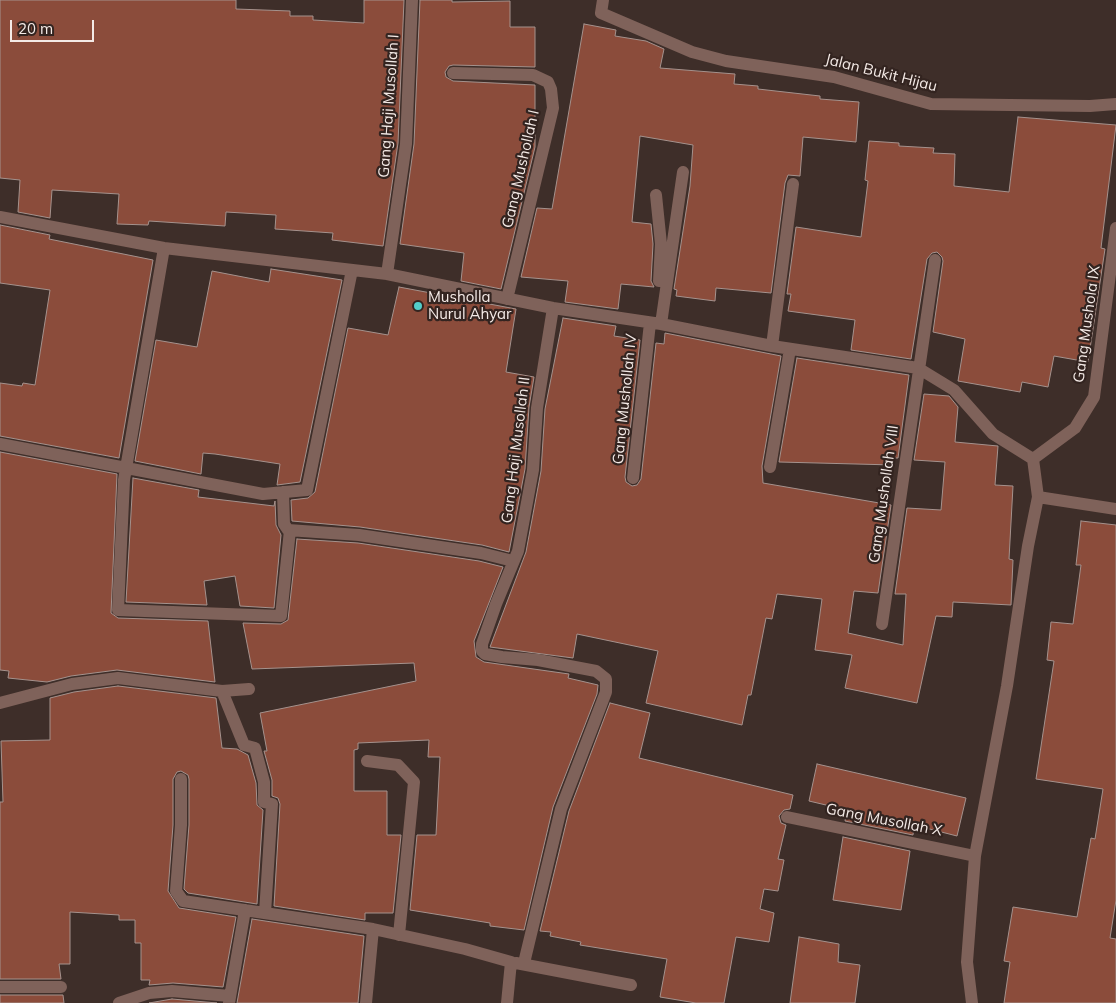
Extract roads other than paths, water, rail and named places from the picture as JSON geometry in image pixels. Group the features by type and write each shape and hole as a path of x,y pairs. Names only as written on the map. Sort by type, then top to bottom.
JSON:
{"street":[{"name":"Gang Haji Musollah I","path":"387,274 406,144 412,0"},
{"name":"Jalan Bukit Hijau","path":"603,0 601,12 692,52 726,61 834,76 931,104 1090,106 1116,104"},
{"name":"Gang Mushollah I","path":"453,73 533,75 548,82 551,89 553,108 507,299"},
{"path":"656,324 683,172"},
{"path":"772,346 793,184"},
{"path":"656,195 661,244 656,324"},
{"path":"0,217 164,248 387,274 553,308 656,324 790,349 918,368 954,390 993,434 1033,459 1038,497 1028,546 1007,686 975,856 967,962 972,1003"},
{"name":"Gang Mushola IX","path":"1033,459 1075,428 1094,397 1116,228"},
{"path":"164,248 124,490 118,610 281,616 290,530"},
{"name":"Gang Mushollah VIII","path":"882,624 935,260"},
{"path":"0,444 127,470 188,479 263,494 307,490 352,270"},
{"name":"Gang Haji Musollah II","path":"517,963 561,809 606,692 606,679 596,671 538,660 484,654 482,651 482,644 493,612 518,551 532,479 538,408 553,308"},
{"name":"Gang Mushollah IV","path":"633,478 656,324"},
{"path":"770,467 790,349"},
{"path":"283,492 284,524 286,529 359,535 481,553 513,561"},
{"path":"1038,497 1116,509"},
{"path":"0,703 72,684 118,678 222,691 249,689"},
{"path":"222,691 244,745 255,748 264,782 264,802 272,804 265,913"},
{"path":"367,761 398,765 414,782 399,935"},
{"path":"181,779 181,825 176,891 183,901 373,929 465,949 517,963 631,985"},
{"name":"Gang Musollah X","path":"787,818 975,856"},
{"path":"120,1003 149,993 172,990 229,1000 244,910"},
{"path":"366,1003 373,929"},
{"path":"507,1003 517,963"},
{"path":"0,987 61,987"}],"place":[{"name":"Musholla Nurul Ahyar","path":"418,306"}]}
